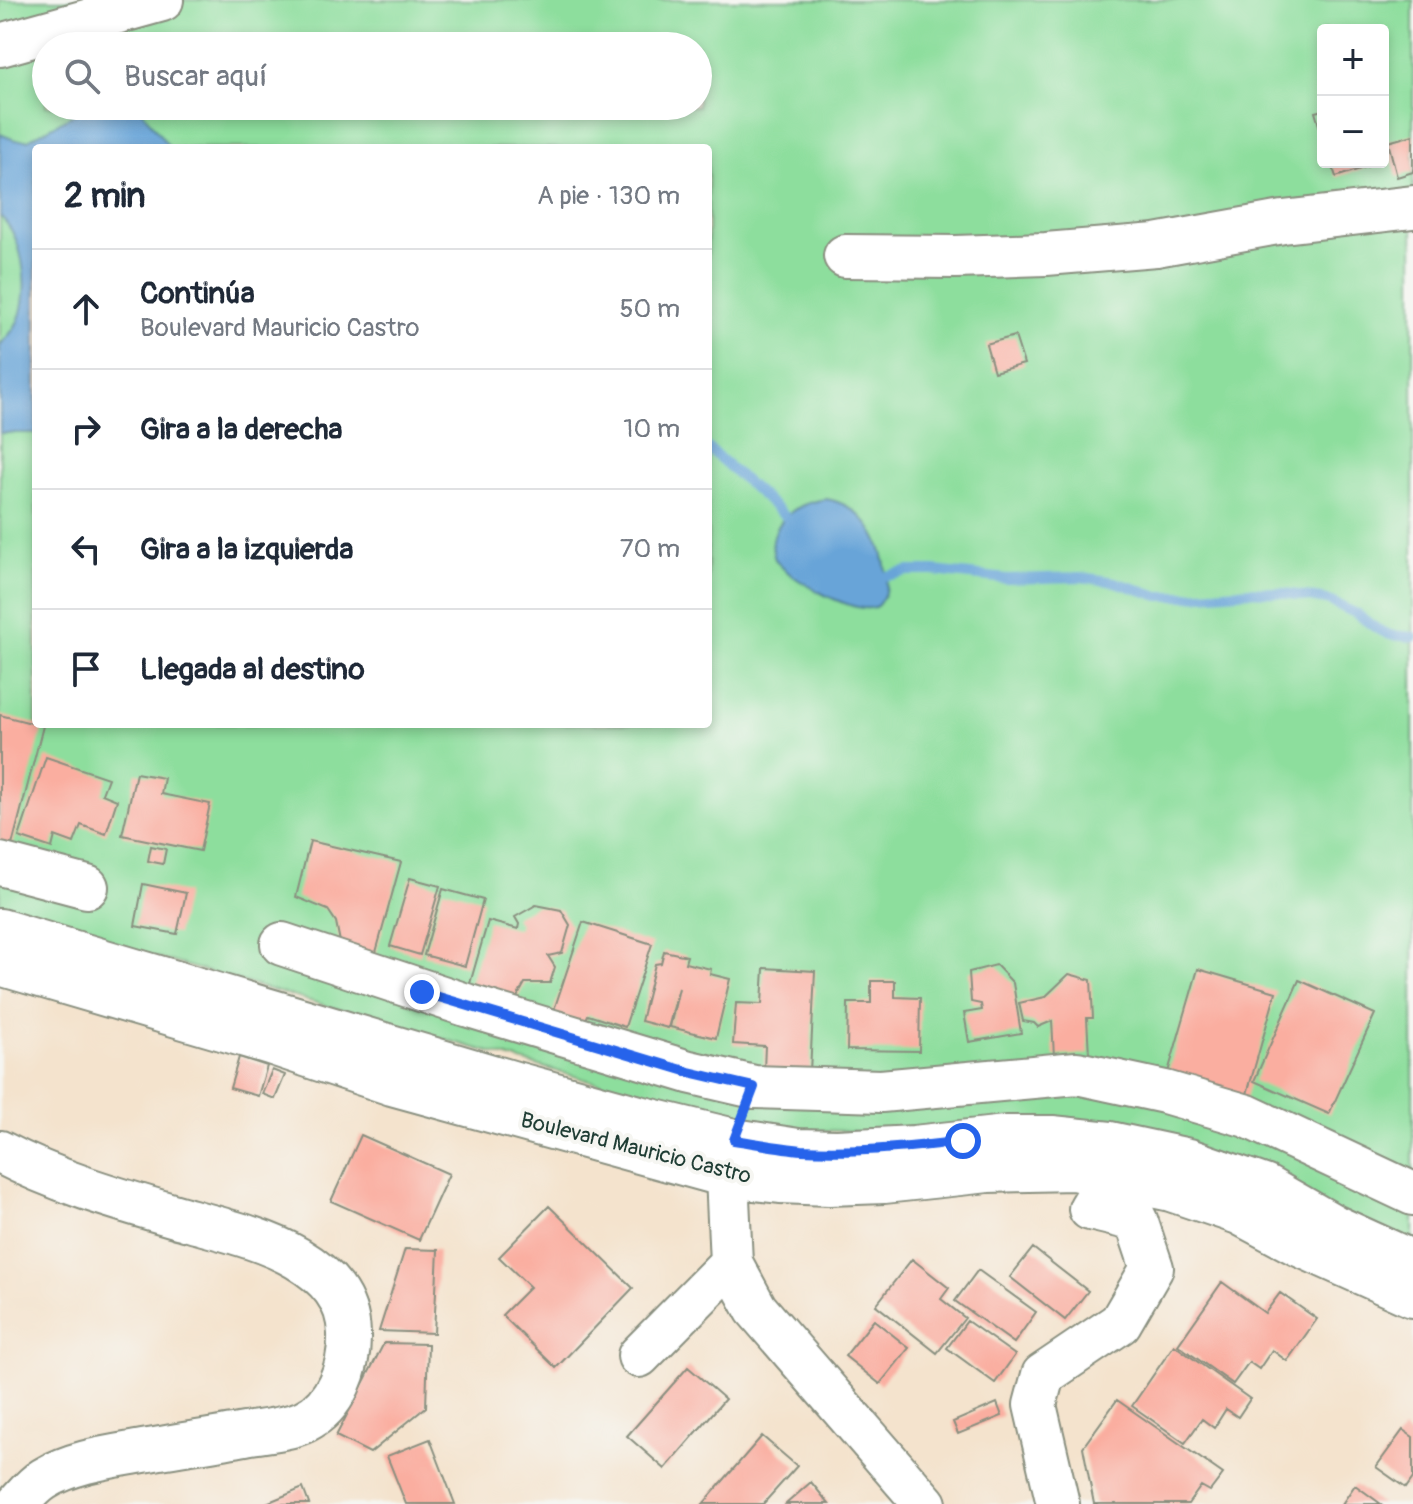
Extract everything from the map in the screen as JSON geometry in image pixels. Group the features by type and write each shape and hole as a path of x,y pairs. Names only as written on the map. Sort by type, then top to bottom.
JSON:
{"street":[{"path":"47,32 162,0"},
{"path":"0,45 32,36"},
{"path":"845,256 1046,254 1156,245 1283,222 1413,207"},
{"path":"0,864 87,887"},
{"name":"Boulevard Mauricio Castro","path":"0,930 274,1028 392,1084 731,1158 780,1182 884,1182 988,1171 1073,1169 1110,1160 1189,1160 1264,1186 1334,1226 1413,1262"},
{"path":"282,944 466,1005 689,1072 754,1087 881,1091 1077,1073 1165,1092 1247,1116 1413,1194"},
{"name":"Boulevard Mauricio Castro","path":"0,964 274,1028"},
{"path":"754,1087 731,1158 731,1263 756,1309 925,1504"},
{"path":"0,1152 46,1174 95,1192 276,1247 323,1275 339,1295 348,1315 349,1338 344,1375 320,1411 304,1422 88,1461 40,1481 18,1504"},
{"path":"1058,1504 1035,1405 1043,1375 1120,1323 1152,1268 1136,1220 1090,1209 1110,1160"},
{"name":"Boulevard Mauricio Castro","path":"1110,1160 1171,1190 1239,1213 1297,1244 1413,1296"},
{"path":"639,1356 731,1263"}],"green space":[{"path":"0,0 1413,0 1413,1246 851,1131 797,1130 718,1117 0,913"}],"water":[{"path":"64,120 149,120 167,144 32,144 32,433 0,433 0,345 20,317 24,275 19,248 0,216 0,134 15,140 28,140"},
{"path":"826,499 850,508 875,536 884,560 886,588 875,607 848,605 819,592 791,575 775,559 774,537 783,519 800,507"}],"building":[{"path":"1413,135 1413,172 1397,177 1389,142"},
{"path":"1333,168 1364,168 1336,177"},
{"path":"1015,336 1024,364 994,372 986,344"},
{"path":"0,715 32,723 32,728 42,728 11,849 0,846"},
{"path":"46,757 108,778 102,794 117,800 106,834 81,825 74,843 55,836 52,848 19,837"},
{"path":"136,773 164,778 161,794 210,804 200,851 122,835"},
{"path":"310,841 401,862 375,956 340,942 336,922 328,910 296,897"},
{"path":"151,846 166,849 163,864 148,861"},
{"path":"410,878 440,886 420,955 390,946"},
{"path":"143,884 186,893 177,934 135,926"},
{"path":"443,889 483,900 465,966 424,955"},
{"path":"536,905 561,910 570,925 562,953 548,956 555,967 550,983 525,983 514,1003 469,987 488,921 518,929 515,917"},
{"path":"583,922 652,944 625,1027 588,1015 584,1024 553,1013"},
{"path":"664,951 687,956 685,963 711,969 710,974 730,979 716,1038 670,1027 679,988 668,1028 641,1021 655,964 661,963"},
{"path":"996,965 1013,983 1021,1033 969,1042 964,1013 982,1010 981,1004 971,1002 969,972"},
{"path":"764,968 815,971 810,1072 764,1070 765,1046 733,1044 736,1003 762,1004"},
{"path":"1198,969 1276,992 1245,1101 1166,1079"},
{"path":"1069,974 1091,980 1093,1018 1087,1018 1089,1054 1054,1056 1052,1021 1038,1027 1023,1021 1019,1003 1045,997"},
{"path":"1299,980 1375,1014 1329,1114 1254,1081"},
{"path":"871,981 895,981 895,997 920,998 919,1051 847,1050 848,1003 871,1003"},
{"path":"239,1057 267,1066 258,1096 230,1088"},
{"path":"272,1070 285,1075 275,1099 262,1094"},
{"path":"361,1135 449,1174 419,1240 331,1201"},
{"path":"549,1206 633,1288 556,1368 502,1315 530,1287 499,1257"},
{"path":"1033,1248 1088,1291 1065,1320 1010,1277"},
{"path":"405,1249 438,1250 434,1333 379,1331"},
{"path":"912,1259 949,1288 941,1299 965,1318 937,1353 876,1305"},
{"path":"978,1270 1036,1312 1014,1343 955,1301"},
{"path":"1222,1282 1265,1313 1280,1293 1317,1319 1287,1361 1272,1350 1259,1369 1249,1362 1233,1384 1178,1345"},
{"path":"874,1320 909,1348 880,1384 845,1356"},
{"path":"967,1321 1015,1355 995,1383 947,1348"},
{"path":"384,1343 428,1344 426,1407 370,1453 336,1436"},
{"path":"1174,1345 1250,1399 1238,1417 1226,1409 1214,1428 1202,1419 1185,1443 1132,1406"},
{"path":"688,1367 725,1399 665,1469 627,1436"},
{"path":"1117,1400 1223,1474 1210,1491 1201,1486 1188,1504 1094,1504 1083,1447"},
{"path":"997,1403 1002,1416 958,1434 953,1422"},
{"path":"1403,1430 1413,1437 1413,1478 1406,1488 1376,1467"},
{"path":"762,1436 797,1466 763,1504 703,1504"},
{"path":"430,1439 455,1504 406,1504 387,1456"},
{"path":"811,1482 829,1504 786,1504"},
{"path":"1355,1485 1381,1504 1342,1504"},
{"path":"303,1488 309,1504 264,1504"}],"waterway":[{"path":"712,452 786,517"},
{"path":"887,576 908,571 934,571 1007,579 1081,577 1115,582 1159,596 1250,591 1284,593 1327,600 1390,635 1413,637"}],"route":[{"path":"422,992 689,1072 754,1087 734,1140 798,1150 837,1151 869,1151 963,1141"}]}
